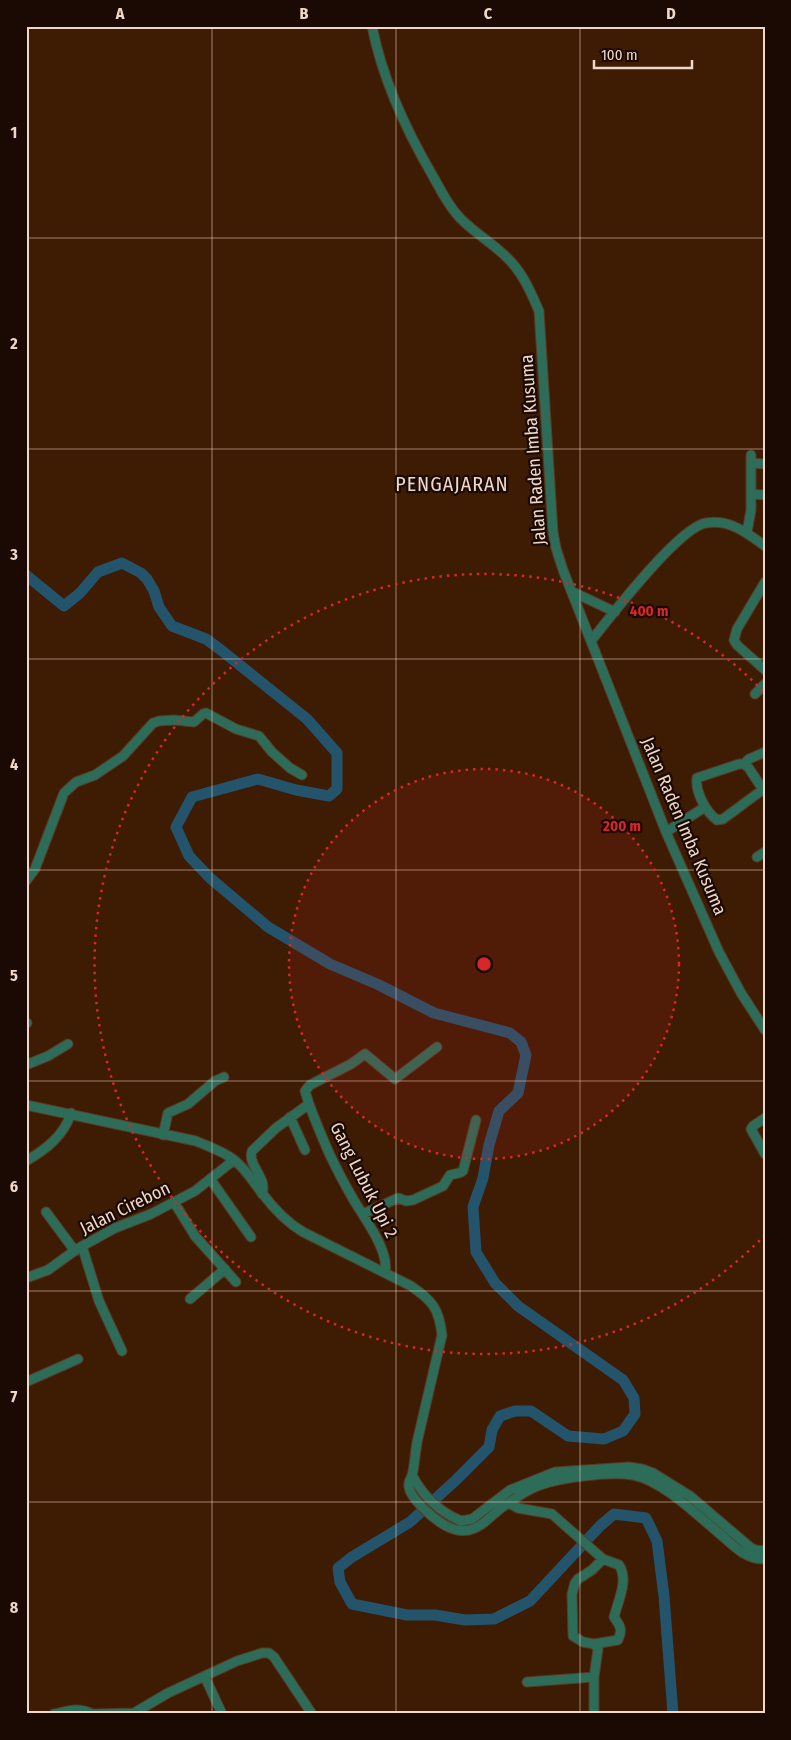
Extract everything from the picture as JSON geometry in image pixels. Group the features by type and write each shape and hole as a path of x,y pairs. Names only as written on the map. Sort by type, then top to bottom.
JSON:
{"street":[{"name":"Jalan Raden Imba Kusuma","path":"372,26 377,50 387,80 411,134 450,206 458,217 512,263 530,290 539,311 553,532 556,548 571,591 666,832 719,952 765,1030"},
{"path":"747,532 751,510 751,459 765,464"},
{"path":"751,494 765,495"},
{"path":"591,641 667,552 694,528 703,523 728,524 747,532 765,546"},
{"path":"764,586 737,629 734,640 737,645 765,670"},
{"path":"571,591 615,612"},
{"path":"755,694 765,684"},
{"path":"26,881 35,869 64,793 76,782 95,775 123,756 148,727 159,721 194,722 202,714 206,713 236,729 259,736 272,752 302,776"},
{"path":"744,764 760,783 761,791 723,819 717,820 705,807 698,788 697,778 744,764 749,759 765,752"},
{"path":"666,832 705,807"},
{"path":"757,857 765,852"},
{"path":"26,1065 48,1056 68,1044"},
{"path":"262,1194 264,1190 262,1179 251,1155 255,1148 290,1117 309,1104 305,1091 310,1085 351,1064 364,1054 368,1054 395,1079 437,1047"},
{"path":"163,1135 168,1113 188,1104 215,1082 224,1078"},
{"name":"Gang Lubuk Upi 2","path":"309,1104 329,1154 382,1249 387,1266 385,1272"},
{"path":"26,1105 196,1141 219,1151 234,1160 246,1172 262,1194 291,1225 385,1272 411,1286 426,1297 436,1307 441,1320 442,1335 409,1486 418,1502 437,1520 450,1528 462,1531 468,1530 484,1522 533,1488 546,1483 598,1475 634,1475 646,1479 670,1493 740,1552 756,1560 765,1559"},
{"path":"26,1162 48,1147 69,1120 71,1113"},
{"path":"290,1117 305,1150"},
{"path":"765,1118 751,1129 765,1154"},
{"path":"363,1214 398,1198 406,1201 413,1200 443,1186 450,1175 462,1171 466,1163 476,1120"},
{"name":"Jalan Cirebon","path":"26,1278 48,1270 79,1248 115,1228 174,1202 211,1180 234,1160"},
{"path":"211,1180 251,1237"},
{"path":"174,1202 195,1236 236,1282"},
{"path":"46,1212 79,1248 99,1302 122,1351"},
{"path":"190,1299 224,1269"},
{"path":"26,1382 78,1359"},
{"path":"412,1475 428,1498 443,1512 461,1522 469,1520 510,1490 555,1472 629,1467 642,1469 654,1473 690,1496 752,1548 765,1550"},
{"path":"509,1503 518,1508 552,1514 599,1556 619,1565 622,1572 621,1598 614,1617 620,1626 620,1636 618,1640 594,1644 583,1642 573,1636 572,1594 575,1583 599,1556"},
{"path":"594,1644 598,1649 594,1677 594,1714"},
{"path":"54,1714 76,1709 85,1710 93,1714 134,1713 168,1693 242,1659 262,1653 269,1653 279,1662 312,1714"},
{"path":"205,1677 222,1714"},
{"path":"527,1682 594,1677"}],"waterway":[{"path":"26,575 64,606 80,593 98,572 122,563 141,573 147,579 154,591 159,607 172,626 206,639 221,650 307,719 337,753 337,789 329,796 296,790 258,779 192,797 176,827 189,856 210,878 268,927 330,964 377,984 434,1013 510,1033 521,1042 526,1055 518,1093 499,1111 489,1145 483,1178 473,1207 476,1252 495,1283 518,1306 623,1380 634,1398 635,1414 623,1431 604,1439 568,1436 531,1411 515,1411 500,1416 492,1430 489,1447 456,1480 410,1522 352,1557 338,1568 340,1582 352,1604 407,1615 435,1615 465,1620 494,1619 530,1601 600,1526 614,1514 646,1518 657,1541 664,1596 673,1714"}],"district":[{"name":"PENGAJARAN","path":"452,484"}]}
